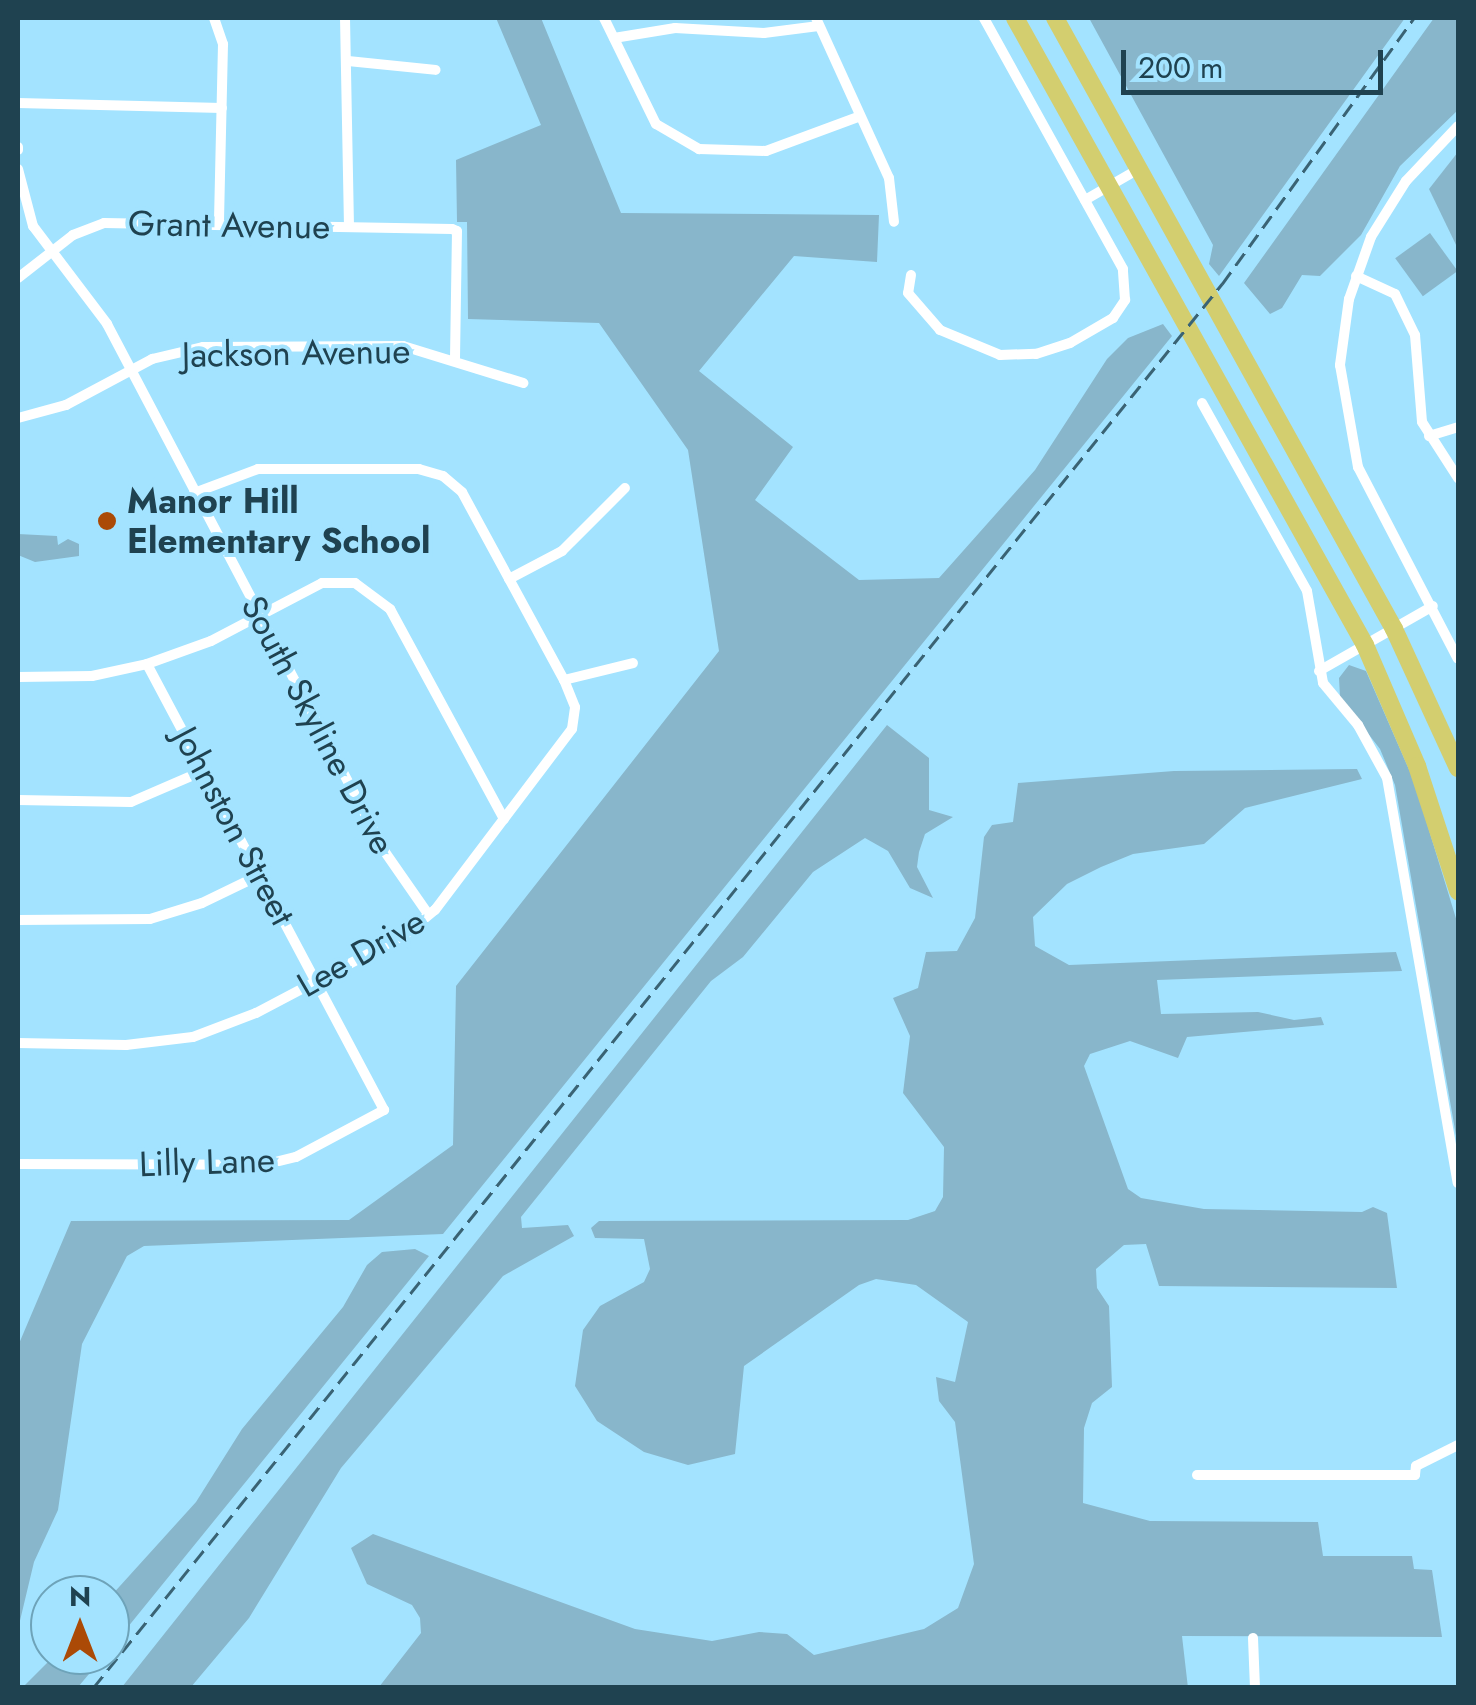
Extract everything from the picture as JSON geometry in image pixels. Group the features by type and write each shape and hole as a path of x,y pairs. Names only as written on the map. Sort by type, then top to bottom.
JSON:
{"highway":[{"path":"1015,18 1365,645 1418,766 1458,891"},
{"path":"1055,18 1394,629 1458,768"}],"street":[{"path":"214,18 223,44 219,226"},
{"path":"345,18 349,228"},
{"path":"604,18 656,124 669,134 716,153 766,152 858,117"},
{"path":"911,275 908,294 917,307 971,348 1024,356 1070,343 1120,312 1127,293 1123,269 984,18"},
{"path":"614,38 675,28 764,33 818,22 889,178 894,222"},
{"path":"348,61 436,70"},
{"path":"18,103 222,108"},
{"path":"1458,126 1388,208 1356,276 1342,332 1340,391 1358,467 1458,659"},
{"name":"South Skyline Drive","path":"18,169 27,213 52,252 90,298 385,852 426,911"},
{"path":"1084,200 1137,170"},
{"name":"Grant Avenue","path":"18,278 52,252 104,223 458,231 455,358"},
{"path":"1356,276 1396,294 1415,335 1416,393 1428,436 1458,478"},
{"name":"Jackson Avenue","path":"18,418 66,405 130,370 204,347 382,344 455,358 523,383"},
{"path":"1202,403 1307,591 1319,671 1387,778 1458,1183"},
{"path":"1428,436 1458,427"},
{"name":"Lee Drive","path":"18,1043 126,1044 193,1037 406,934 426,911 435,910 572,729 575,707 564,680 510,579 462,492 432,471 258,469 194,493"},
{"path":"510,579 562,551 624,488"},
{"path":"18,677 92,676 147,664 259,617 322,582 355,583 375,593 390,609 504,819"},
{"path":"1319,671 1433,606"},
{"path":"564,680 634,663"},
{"name":"Johnston Street","path":"147,664 384,1110"},
{"path":"18,800 132,802 203,770"},
{"path":"18,920 150,918 202,903 260,875"},
{"name":"Lilly Lane","path":"18,1164 274,1163 384,1110"},
{"path":"1197,1474 1416,1475 1416,1466 1458,1445"},
{"path":"1253,1638 1255,1688"}],"shaded area":[{"path":"496,18 541,18 621,213 879,215 877,262 794,256 699,371 793,447 755,500 859,580 939,578 1035,470 1107,359 1128,338 1163,324 1172,336 443,1234 144,1246 127,1256 82,1344 58,1510 34,1562 18,1629 18,1346 71,1221 349,1220 453,1145 456,986 719,651 688,450 599,323 468,319 467,222 457,222 456,160 541,125"},
{"path":"1089,18 1405,18 1219,276 1209,264 1213,245"},
{"path":"1434,18 1458,18 1458,110 1400,166 1361,235 1320,276 1302,275 1282,308 1270,314 1244,283"},
{"path":"1458,152 1458,249 1429,189"},
{"path":"1430,233 1458,271 1423,296 1395,258"},
{"path":"18,534 57,536 58,545 68,539 79,544 79,556 35,562 18,555"},
{"path":"1349,665 1366,671 1414,781 1458,925 1458,1147 1395,785 1380,749 1340,697 1339,678"},
{"path":"887,725 929,758 929,810 953,817 925,834 919,852 917,867 933,898 910,888 888,851 865,838 813,872 743,957 711,981 521,1217 522,1228 568,1225 574,1236 503,1276 341,1468 249,1618 191,1687 122,1687"},
{"path":"1357,769 1362,779 1245,808 1204,844 1133,854 1101,867 1067,884 1033,917 1035,946 1069,965 1396,952 1402,971 1157,980 1161,1014 1258,1012 1294,1020 1321,1017 1324,1025 1187,1037 1178,1058 1130,1041 1090,1054 1084,1066 1128,1189 1141,1198 1204,1209 1362,1212 1373,1207 1387,1213 1397,1288 1159,1286 1146,1244 1124,1245 1096,1269 1097,1288 1109,1306 1112,1387 1092,1403 1084,1428 1083,1503 1150,1521 1318,1522 1323,1556 1412,1556 1414,1569 1432,1570 1442,1637 1182,1636 1188,1688 379,1687 421,1633 420,1618 412,1605 367,1584 351,1548 373,1534 635,1629 712,1641 759,1632 787,1634 814,1655 924,1629 958,1608 974,1564 955,1422 939,1401 936,1377 955,1382 968,1322 916,1285 876,1279 859,1285 744,1366 735,1454 688,1465 644,1452 597,1421 575,1386 583,1330 600,1306 644,1282 650,1269 644,1239 595,1238 591,1228 599,1221 908,1220 935,1211 943,1197 944,1147 903,1093 910,1036 893,998 918,988 926,952 957,951 975,918 984,837 992,825 1013,822 1018,783 1174,771"},
{"path":"415,1249 429,1256 130,1624 130,1575 196,1502 242,1429 343,1307 367,1265 382,1252"},
{"path":"35,1675 88,1675 78,1687 23,1687"}],"railway":[{"path":"93,1688 1222,284 1414,18"}],"place":[{"name":"Manor Hill Elementary School","path":"107,521"}]}
